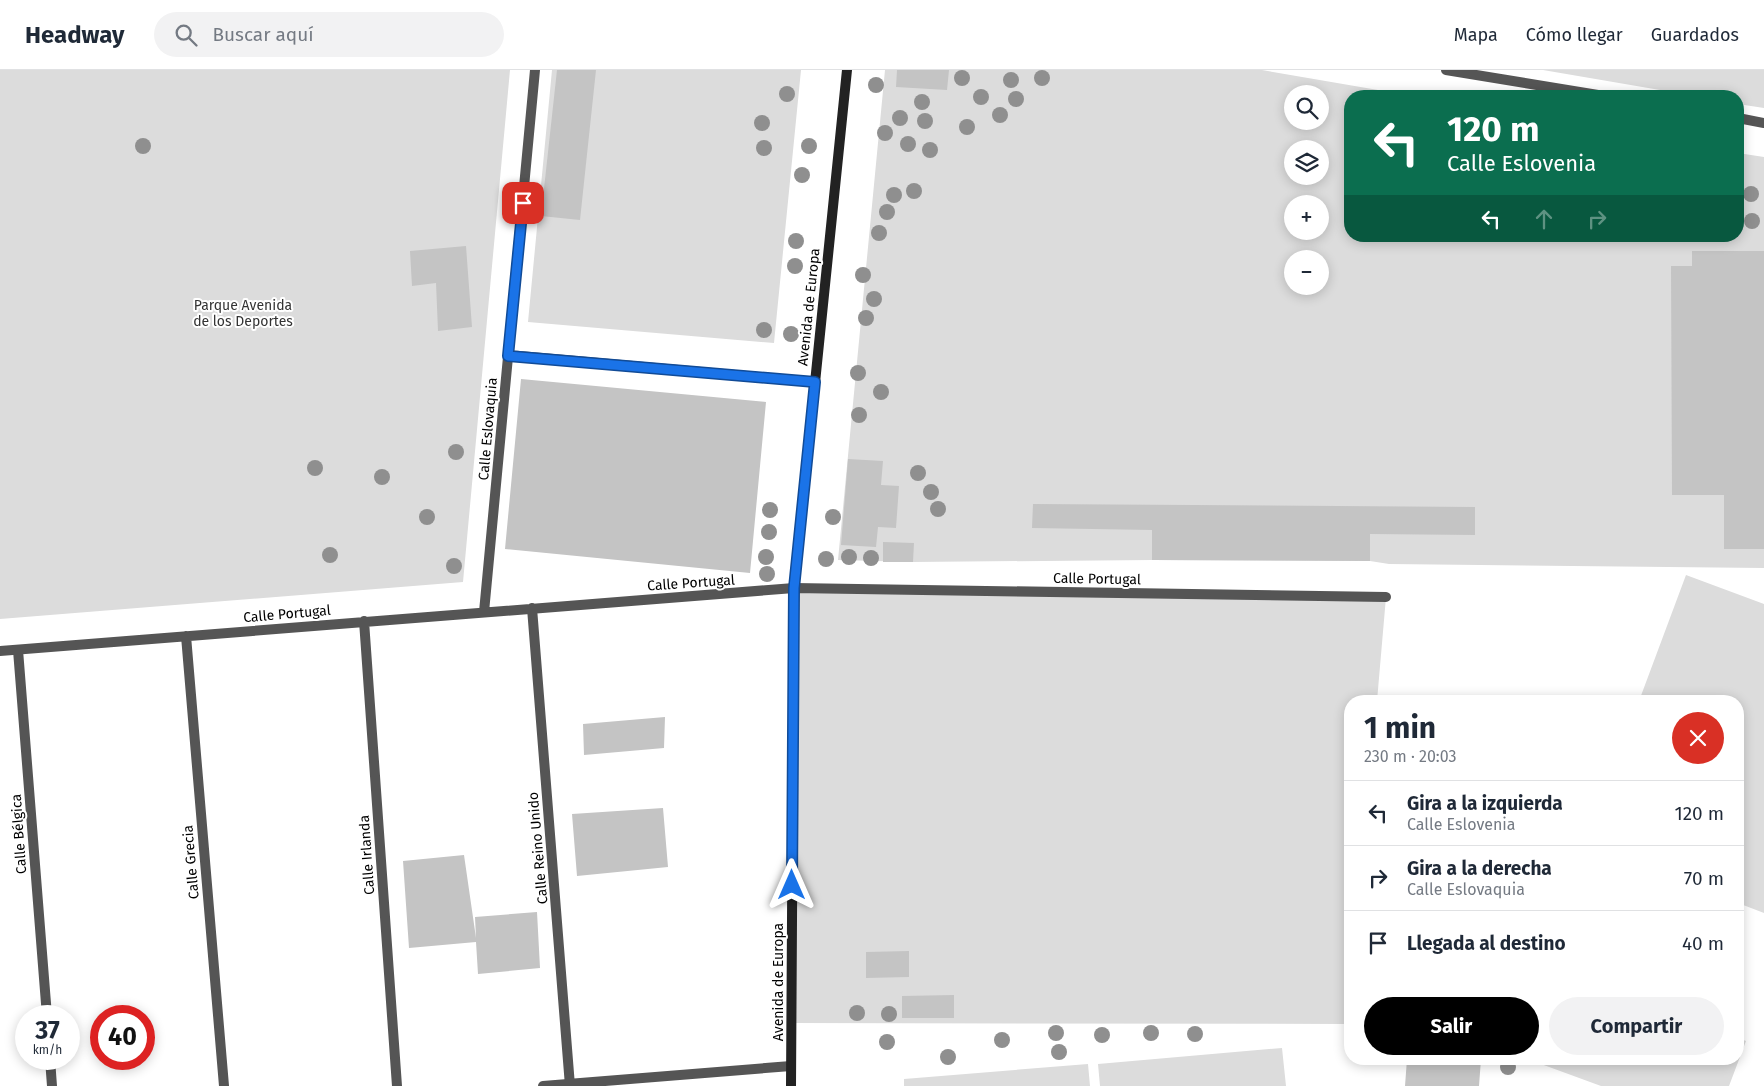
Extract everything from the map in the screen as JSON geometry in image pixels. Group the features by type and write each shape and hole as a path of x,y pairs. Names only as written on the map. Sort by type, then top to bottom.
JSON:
{"street":[{"name":"Calle Eslovaquia","path":"484,612 535,70"},
{"name":"Avenida de Europa","path":"791,1086 794,588 847,70"},
{"path":"1446,70 1568,90"},
{"path":"1744,119 1764,123"},
{"path":"508,356 815,382"},
{"name":"Calle Portugal","path":"0,651 794,588 1386,597"},
{"name":"Calle Reino Unido","path":"532,608 570,1085"},
{"name":"Calle Irlanda","path":"364,622 397,1086"},
{"name":"Calle Grecia","path":"186,636 224,1086"},
{"name":"Calle Bélgica","path":"18,650 46,1005"},
{"path":"543,1086 791,1066"},
{"path":"51,1070 52,1086"}],"green space":[{"name":"Parque Avenida de los Deportes","path":"0,70 510,70 463,582 0,619"},
{"path":"552,70 801,70 774,343 528,322"},
{"path":"885,70 1262,70 1378,90 1344,90 1344,242 1744,242 1744,154 1764,157 1764,568 1389,564 1370,561 913,562 838,560"},
{"path":"1543,70 1764,70 1764,108 1744,105 1744,90 1660,90"},
{"path":"1686,575 1764,604 1764,913 1744,905 1744,695 1641,695"},
{"path":"794,588 1386,597 1378,695 1344,695 1344,1024 791,1023"},
{"path":"1282,1048 1286,1086 1100,1086 1098,1064"},
{"path":"1088,1064 1090,1086 904,1086 904,1079"},
{"path":"1544,1065 1737,1065 1729,1086 1601,1086"}],"building":[{"path":"557,70 596,70 580,220 541,216"},
{"path":"897,70 949,70 947,90 896,87"},
{"path":"466,246 472,327 438,331 436,283 412,286 410,251"},
{"path":"1692,251 1764,251 1764,549 1724,549 1724,495 1672,495 1671,266 1692,266"},
{"path":"521,379 766,402 750,573 505,549"},
{"path":"848,459 883,461 881,485 899,486 896,528 878,527 876,547 841,545"},
{"path":"1033,504 1475,507 1475,535 1370,534 1370,561 1152,560 1152,530 1032,528"},
{"path":"883,542 914,543 913,562 883,562"},
{"path":"665,717 664,748 584,755 583,724"},
{"path":"663,808 668,867 577,876 572,814"},
{"path":"464,855 476,938 475,917 537,912 540,968 478,974 476,942 409,948 403,861"},
{"path":"909,951 909,977 866,978 866,952"},
{"path":"954,995 954,1018 902,1018 902,996"},
{"path":"1407,1065 1481,1065 1479,1086 1405,1086"}],"route":[{"path":"523,203 508,356 815,382 794,588 792,885"}]}
